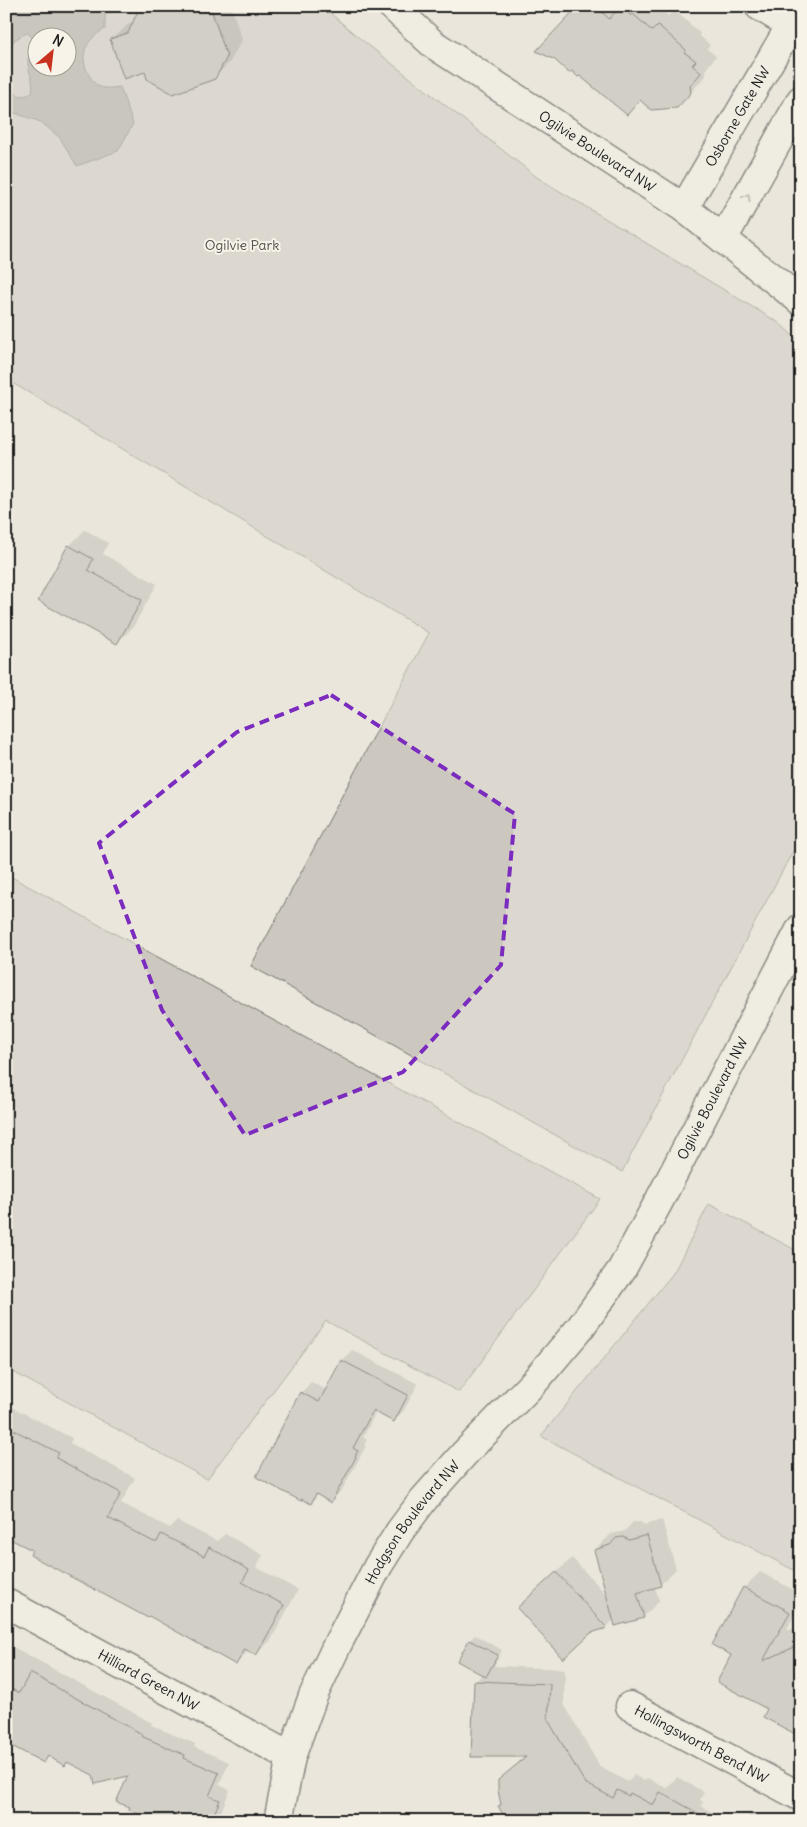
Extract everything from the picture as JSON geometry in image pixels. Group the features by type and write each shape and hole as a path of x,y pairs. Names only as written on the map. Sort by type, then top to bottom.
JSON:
{"street":[{"name":"Ogilvie Boulevard NW","path":"392,6 432,44 684,208 801,300"},
{"path":"758,6 796,28"},
{"name":"Osborne Gate NW","path":"684,208 796,28"},
{"path":"723,239 801,100"},
{"name":"Ogilvie Boulevard NW","path":"622,1269 658,1204 801,928"},
{"name":"Hodgson Boulevard NW","path":"278,1821 290,1757 313,1696 378,1566 424,1498 564,1348 622,1269"},
{"name":"Hilliard Green NW","path":"6,1604 290,1757"},
{"name":"Hollingsworth Bend NW","path":"630,1706 801,1797"}],"highlighted area":[{"path":"331,695 515,814 501,965 403,1072 245,1135 162,1010 99,843 237,732"}],"green space":[{"name":"Ogilvie Park","path":"6,6 322,6 358,37 538,178 779,323 801,343 801,836 622,1172 251,966 429,633 6,379"},
{"path":"6,874 600,1199 459,1392 326,1321 207,1479 6,1368"},
{"path":"709,1204 801,1253 801,1574 541,1436 674,1272"}],"shaded area":[{"path":"15,6 105,6 105,29 98,33 89,43 84,54 84,61 89,75 98,86 102,88 120,87 133,124 118,151 77,166 60,138 41,122 6,110 6,77 10,87 17,95 24,96 32,92 32,78 78,78 78,28 28,28 28,33 15,40 6,51 6,23"}],"building":[{"path":"140,6 210,6 227,57 215,79 173,94 147,79 145,72 124,79 110,39 128,33"},
{"path":"578,6 596,6 609,19 621,6 631,16 633,14 652,31 658,25 686,50 684,52 696,61 692,65 701,73 690,86 691,93 677,108 651,110 640,100 627,115 580,76 578,77 572,71 569,73 555,60 536,51"},
{"path":"68,545 93,559 88,570 142,600 117,644 38,601"},
{"path":"341,1360 408,1395 394,1422 373,1411 353,1448 358,1451 356,1457 331,1503 316,1494 311,1504 302,1499 301,1501 256,1477 300,1392 319,1402"},
{"path":"6,1426 59,1453 56,1458 121,1493 108,1518 154,1542 157,1542 161,1534 204,1556 209,1547 249,1570 242,1582 284,1605 256,1656 245,1649 236,1665 149,1616 148,1618 30,1555 32,1550 6,1537"},
{"path":"647,1535 661,1586 637,1593 644,1618 615,1626 594,1550 610,1545 616,1538 623,1537 629,1540"},
{"path":"556,1572 607,1628 591,1633 563,1659 517,1608"},
{"path":"743,1587 790,1612 763,1661 801,1644 801,1737 763,1717 767,1709 717,1682 731,1655 712,1645"},
{"path":"469,1640 498,1655 486,1677 457,1661"},
{"path":"30,1673 142,1734 141,1736 185,1755 184,1758 219,1773 209,1796 220,1800 211,1821 154,1821 129,1810 130,1807 116,1802 128,1776 95,1784 93,1775 67,1762 65,1766 48,1756 44,1763 6,1743 6,1686 19,1693"},
{"path":"474,1681 550,1684 548,1720 585,1783 613,1798 617,1790 629,1796 630,1793 653,1805 660,1792 712,1821 507,1821 498,1806 501,1805 498,1780 526,1757 471,1757"}]}
